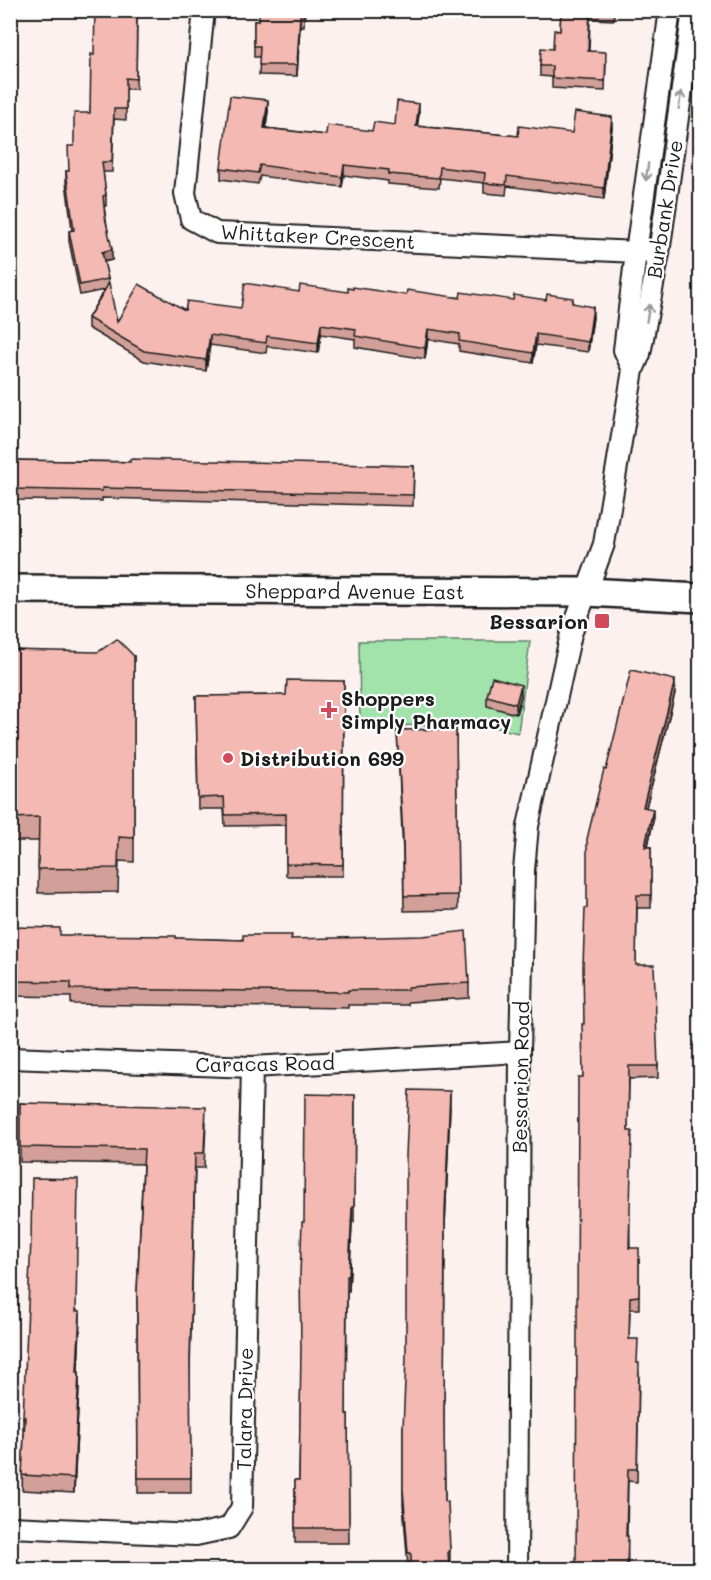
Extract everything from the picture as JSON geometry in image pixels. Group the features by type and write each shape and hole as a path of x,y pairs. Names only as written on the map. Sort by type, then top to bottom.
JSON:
{"main road":[{"name":"Sheppard Avenue East","path":"10,589 588,592 700,598"}],"street":[{"name":"Whittaker Crescent","path":"204,10 185,192 191,219 217,233 659,253"},
{"name":"Burbank Drive","path":"633,370 624,350 670,10"},
{"name":"Burbank Drive","path":"588,592 604,544 633,370 640,354 659,253 693,10"},
{"name":"Bessarion Road","path":"517,1569 520,1052 524,870 528,826 571,633 588,592"},
{"name":"Caracas Road","path":"10,1058 252,1067 520,1052"},
{"name":"Talara Drive","path":"10,1527 196,1535 229,1528 242,1507 252,1067"}],"green space":[{"path":"359,641 530,641 518,733 478,723 360,727"},
{"path":"165,1565 271,1566 301,1569 165,1570"}],"building":[{"path":"95,10 137,10 136,79 126,78 126,109 114,109 112,162 102,162 106,195 103,196 105,217 112,249 102,252 108,279 80,285 69,231 74,230 66,171 69,171 68,146 74,146 74,113 90,113 91,54 94,55"},
{"path":"259,10 304,10 304,16 300,16 297,65 259,65 260,46 254,46 254,21 259,21"},
{"path":"561,10 590,10 588,51 606,52 605,81 552,78 552,66 540,66 541,48 553,49 554,30 560,31"},
{"path":"230,96 268,100 264,128 326,135 327,125 372,131 374,122 395,125 397,101 419,104 416,126 518,136 519,126 572,133 575,112 612,117 604,188 507,176 506,185 484,183 485,173 440,167 439,178 388,174 389,170 344,165 342,177 260,165 258,173 221,168"},
{"path":"109,283 117,322 139,284 185,310 187,301 241,308 245,283 299,292 300,285 348,292 348,288 353,289 353,287 406,295 407,290 460,298 461,292 513,300 514,295 546,300 547,294 573,298 572,303 593,307 588,342 536,334 533,353 459,341 460,334 428,329 425,348 355,336 356,329 321,324 318,343 267,336 266,343 210,335 206,360 144,351 88,318"},
{"path":"130,459 414,466 413,495 102,488 102,491 10,489 10,460 130,462"},
{"path":"117,639 134,656 134,838 119,837 118,868 38,869 39,817 10,818 10,650 98,652"},
{"path":"631,670 675,680 643,807 653,809 645,847 651,847 651,895 637,895 636,965 654,965 658,1066 629,1066 628,1131 632,1131 629,1248 639,1248 639,1296 630,1297 629,1339 638,1339 637,1469 628,1469 627,1569 576,1569 578,1077 583,1077 582,1024 584,1024 583,966 585,908 587,908 587,839"},
{"path":"492,677 521,685 516,704 487,696"},
{"path":"287,680 344,681 343,865 286,864 286,814 225,815 224,797 198,798 196,696 286,695"},
{"path":"456,729 458,895 404,896 397,730"},
{"path":"13,927 60,928 60,935 176,936 176,938 243,940 243,935 292,935 291,939 423,936 466,931 469,983 408,987 408,990 348,990 348,992 71,989 71,982 12,981"},
{"path":"700,939 700,1096 698,1096"},
{"path":"409,1090 450,1091 445,1212 444,1421 449,1569 411,1569 411,1553 408,1553 403,1489 403,1429 406,1358 406,1155"},
{"path":"305,1094 355,1095 354,1207 352,1207 349,1276 347,1276 346,1414 348,1414 349,1528 295,1528 295,1480 299,1480 300,1274 302,1222 304,1222"},
{"path":"20,1103 206,1107 204,1153 195,1153 190,1360 191,1478 138,1478 137,1292 144,1149 20,1147"},
{"path":"32,1178 78,1179 76,1311 80,1311 74,1478 22,1475"}],"place":[{"name":"Bessarion","path":"602,621"},
{"name":"Shoppers Simply Pharmacy","path":"329,710"},
{"name":"Distribution 699","path":"228,758"}]}
